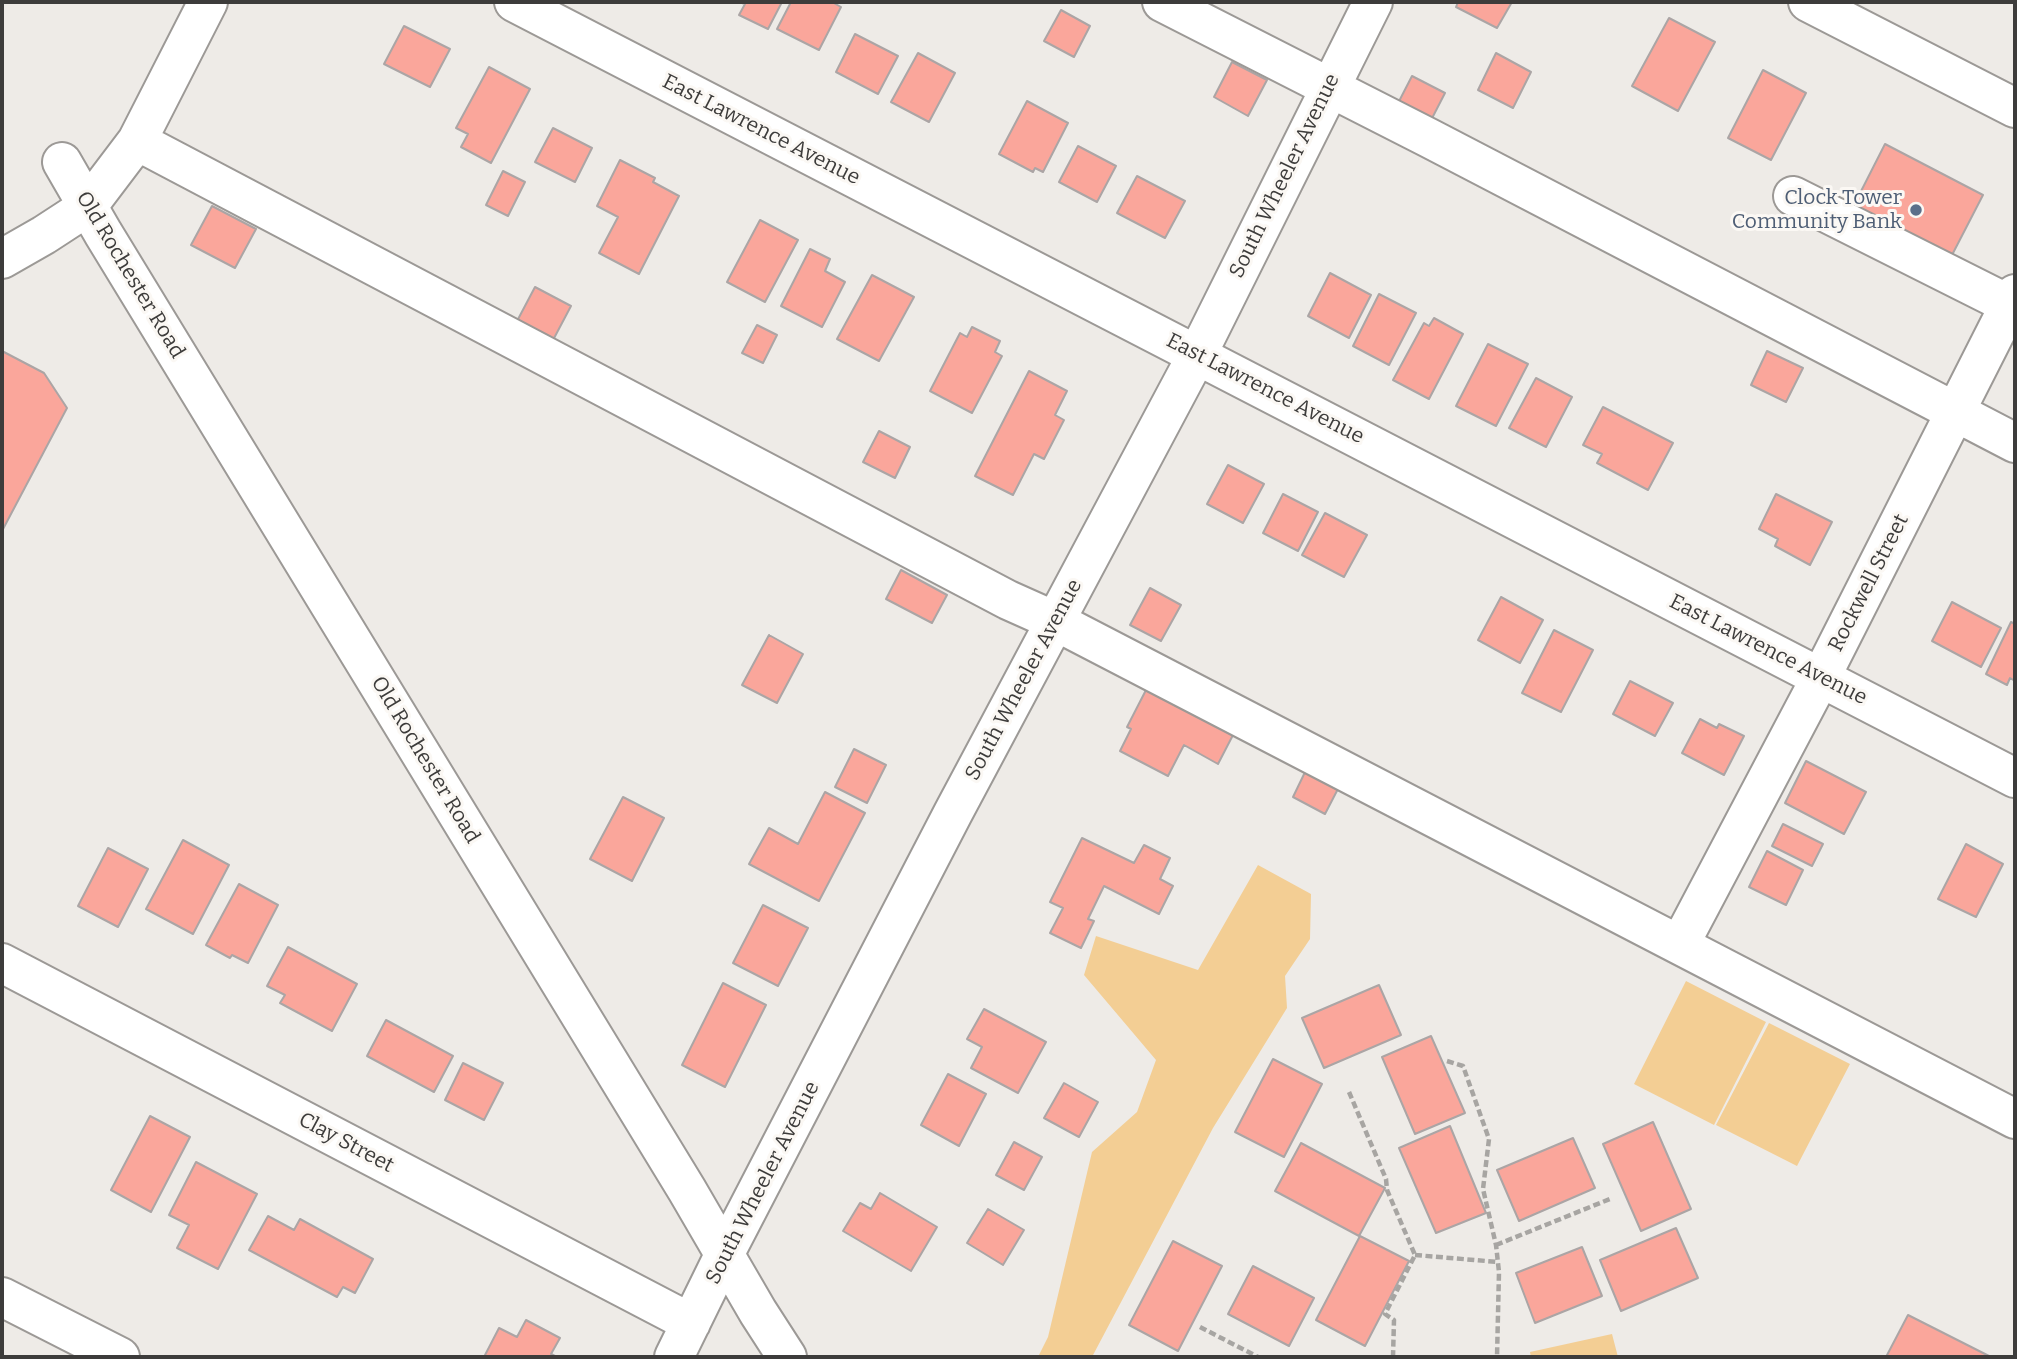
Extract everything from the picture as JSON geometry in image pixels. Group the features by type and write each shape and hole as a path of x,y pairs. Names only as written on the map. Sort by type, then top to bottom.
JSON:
{"street":[{"path":"2,259 87,206 137,141 208,2"},
{"name":"East Lawrence Avenue","path":"514,2 2015,778"},
{"path":"1162,2 2015,443"},
{"name":"South Wheeler Avenue","path":"674,1357 953,813 1197,355 1373,2"},
{"path":"1808,2 2015,108"},
{"path":"137,141 1008,600 1055,621 2015,1119"},
{"name":"Old Rochester Road","path":"62,162 787,1357"},
{"path":"1793,196 2012,299"},
{"name":"Rockwell Street","path":"1680,944 1821,677 2012,299"},
{"name":"Clay Street","path":"2,963 691,1323"},
{"path":"2,1297 120,1357"}],"path":[{"path":"1447,1060 1463,1066 1489,1139 1483,1189 1496,1245 1499,1272 1497,1357"},
{"path":"1349,1092 1415,1255"},
{"path":"1496,1245 1610,1199"},
{"path":"1415,1255 1498,1262"},
{"path":"1393,1357 1394,1320 1385,1314 1415,1255"},
{"path":"1200,1327 1258,1357"}],"shaded area":[{"path":"1258,865 1311,894 1310,939 1285,976 1287,1008 1213,1128 1092,1357 1038,1357 1048,1337 1092,1152 1137,1112 1156,1060 1084,975 1096,936 1198,970"},
{"path":"1686,981 1766,1022 1714,1125 1634,1084"},
{"path":"1769,1023 1850,1064 1797,1166 1716,1125"},
{"path":"1612,1334 1618,1357 1531,1357 1530,1352"}],"building":[{"path":"739,2 782,2 768,29 739,15 745,4"},
{"path":"791,2 832,2 841,7 819,50 777,29"},
{"path":"1458,2 1512,2 1497,28 1456,7"},
{"path":"1061,10 1090,26 1074,57 1044,41"},
{"path":"1669,18 1715,42 1678,111 1632,86"},
{"path":"404,26 450,49 430,87 384,64"},
{"path":"855,34 898,56 878,94 836,72"},
{"path":"918,53 955,73 929,122 891,102"},
{"path":"1496,53 1531,72 1513,108 1478,90"},
{"path":"1232,62 1267,80 1248,116 1214,97"},
{"path":"489,67 530,89 491,163 461,147 468,134 456,128"},
{"path":"1763,70 1806,93 1771,160 1728,138"},
{"path":"1412,76 1445,93 1427,128 1394,111"},
{"path":"1027,101 1068,123 1043,172 1035,168 1033,172 999,154"},
{"path":"553,128 592,148 575,182 535,162"},
{"path":"1885,144 1983,195 1952,255 1854,205"},
{"path":"1078,146 1116,166 1097,202 1059,182"},
{"path":"620,160 655,178 653,182 679,196 639,274 599,253 618,217 597,206"},
{"path":"503,171 525,182 508,216 486,205"},
{"path":"1137,176 1185,201 1165,238 1117,213"},
{"path":"212,206 256,229 235,268 191,245"},
{"path":"760,220 798,240 765,302 727,282"},
{"path":"810,249 830,259 825,271 845,282 822,327 781,306"},
{"path":"1330,273 1371,295 1349,338 1308,316"},
{"path":"872,275 914,297 879,361 837,339"},
{"path":"535,287 571,306 552,342 516,323"},
{"path":"1379,294 1416,313 1389,365 1353,346"},
{"path":"1434,318 1463,334 1429,399 1393,380 1424,323 1429,326"},
{"path":"757,325 777,335 763,363 742,353"},
{"path":"972,327 1000,341 995,352 1002,356 972,413 930,391 960,333 967,337"},
{"path":"1488,344 1528,364 1496,426 1456,406"},
{"path":"2,351 44,373 67,408 2,531"},
{"path":"1767,351 1803,368 1786,402 1751,385"},
{"path":"1029,371 1067,391 1055,415 1064,420 1044,459 1034,454 1013,495 975,476"},
{"path":"1536,378 1572,397 1546,447 1509,428"},
{"path":"1603,407 1673,443 1648,490 1597,463 1602,454 1583,445"},
{"path":"879,431 910,447 895,478 863,462"},
{"path":"1228,465 1264,484 1243,523 1207,504"},
{"path":"1283,494 1318,512 1298,551 1263,533"},
{"path":"1776,494 1832,522 1810,565 1775,546 1778,539 1759,529"},
{"path":"1325,513 1367,535 1344,577 1302,555"},
{"path":"901,570 947,595 932,623 886,599"},
{"path":"1150,588 1181,605 1161,641 1130,625"},
{"path":"1501,597 1543,620 1520,663 1478,640"},
{"path":"1952,602 2001,628 1981,667 1932,641"},
{"path":"2011,622 2015,624 2015,681 2010,678 2007,685 1986,674"},
{"path":"1554,630 1593,650 1561,712 1522,693"},
{"path":"769,635 803,654 777,703 742,685"},
{"path":"1630,681 1673,703 1655,736 1613,714"},
{"path":"1146,690 1233,735 1218,764 1184,745 1168,776 1120,751 1131,729 1127,727"},
{"path":"1700,719 1717,728 1719,724 1744,736 1724,775 1682,753"},
{"path":"854,749 886,765 867,803 835,787"},
{"path":"1806,761 1866,792 1844,834 1785,803"},
{"path":"1307,768 1340,785 1325,814 1293,797"},
{"path":"825,792 865,813 819,901 749,864 769,828 798,844"},
{"path":"623,797 664,818 632,881 590,859"},
{"path":"1783,824 1823,844 1812,866 1772,846"},
{"path":"1082,838 1134,863 1144,845 1170,858 1160,879 1173,886 1159,914 1104,886 1088,919 1094,921 1081,948 1050,933 1063,908 1050,902"},
{"path":"183,840 229,865 193,934 146,909"},
{"path":"1966,844 2003,864 1976,917 1938,899"},
{"path":"108,848 148,869 118,927 78,906"},
{"path":"1767,851 1803,870 1786,905 1749,887"},
{"path":"239,884 278,905 248,963 232,955 230,958 206,945"},
{"path":"763,905 808,928 778,986 733,963"},
{"path":"288,947 357,984 332,1031 280,1003 285,995 267,986"},
{"path":"723,983 766,1005 725,1087 682,1065"},
{"path":"1379,985 1401,1035 1324,1068 1302,1018"},
{"path":"984,1009 1046,1042 1018,1093 971,1068 982,1047 967,1039"},
{"path":"386,1020 453,1056 434,1092 367,1056"},
{"path":"1431,1036 1465,1113 1415,1134 1382,1057"},
{"path":"1273,1059 1322,1084 1284,1157 1235,1132"},
{"path":"463,1063 503,1083 484,1120 445,1100"},
{"path":"948,1074 986,1094 959,1146 921,1125"},
{"path":"1064,1083 1098,1102 1079,1137 1044,1118"},
{"path":"150,1116 190,1137 151,1212 111,1190"},
{"path":"1653,1122 1691,1209 1641,1231 1603,1144"},
{"path":"1450,1126 1486,1213 1436,1233 1399,1148"},
{"path":"1573,1138 1595,1188 1519,1221 1497,1170"},
{"path":"1014,1142 1042,1157 1024,1190 996,1175"},
{"path":"1301,1143 1385,1188 1359,1236 1275,1191"},
{"path":"196,1162 257,1194 218,1269 177,1248 189,1225 169,1215"},
{"path":"880,1193 937,1227 911,1271 843,1231 860,1203 871,1209"},
{"path":"988,1209 1024,1230 1003,1265 967,1243"},
{"path":"268,1216 294,1230 300,1219 373,1259 355,1293 343,1287 337,1297 249,1250"},
{"path":"1676,1228 1698,1278 1621,1311 1600,1260"},
{"path":"1360,1236 1409,1261 1365,1346 1316,1320"},
{"path":"1173,1241 1222,1266 1178,1351 1129,1325"},
{"path":"1582,1247 1602,1296 1535,1323 1516,1273"},
{"path":"1253,1266 1314,1298 1289,1346 1228,1314"},
{"path":"1908,1315 1991,1357 1886,1357"},
{"path":"526,1320 560,1338 551,1354 557,1357 484,1357 499,1328 517,1337"}],"place":[{"name":"Clock Tower Community Bank","path":"1916,210"}]}
